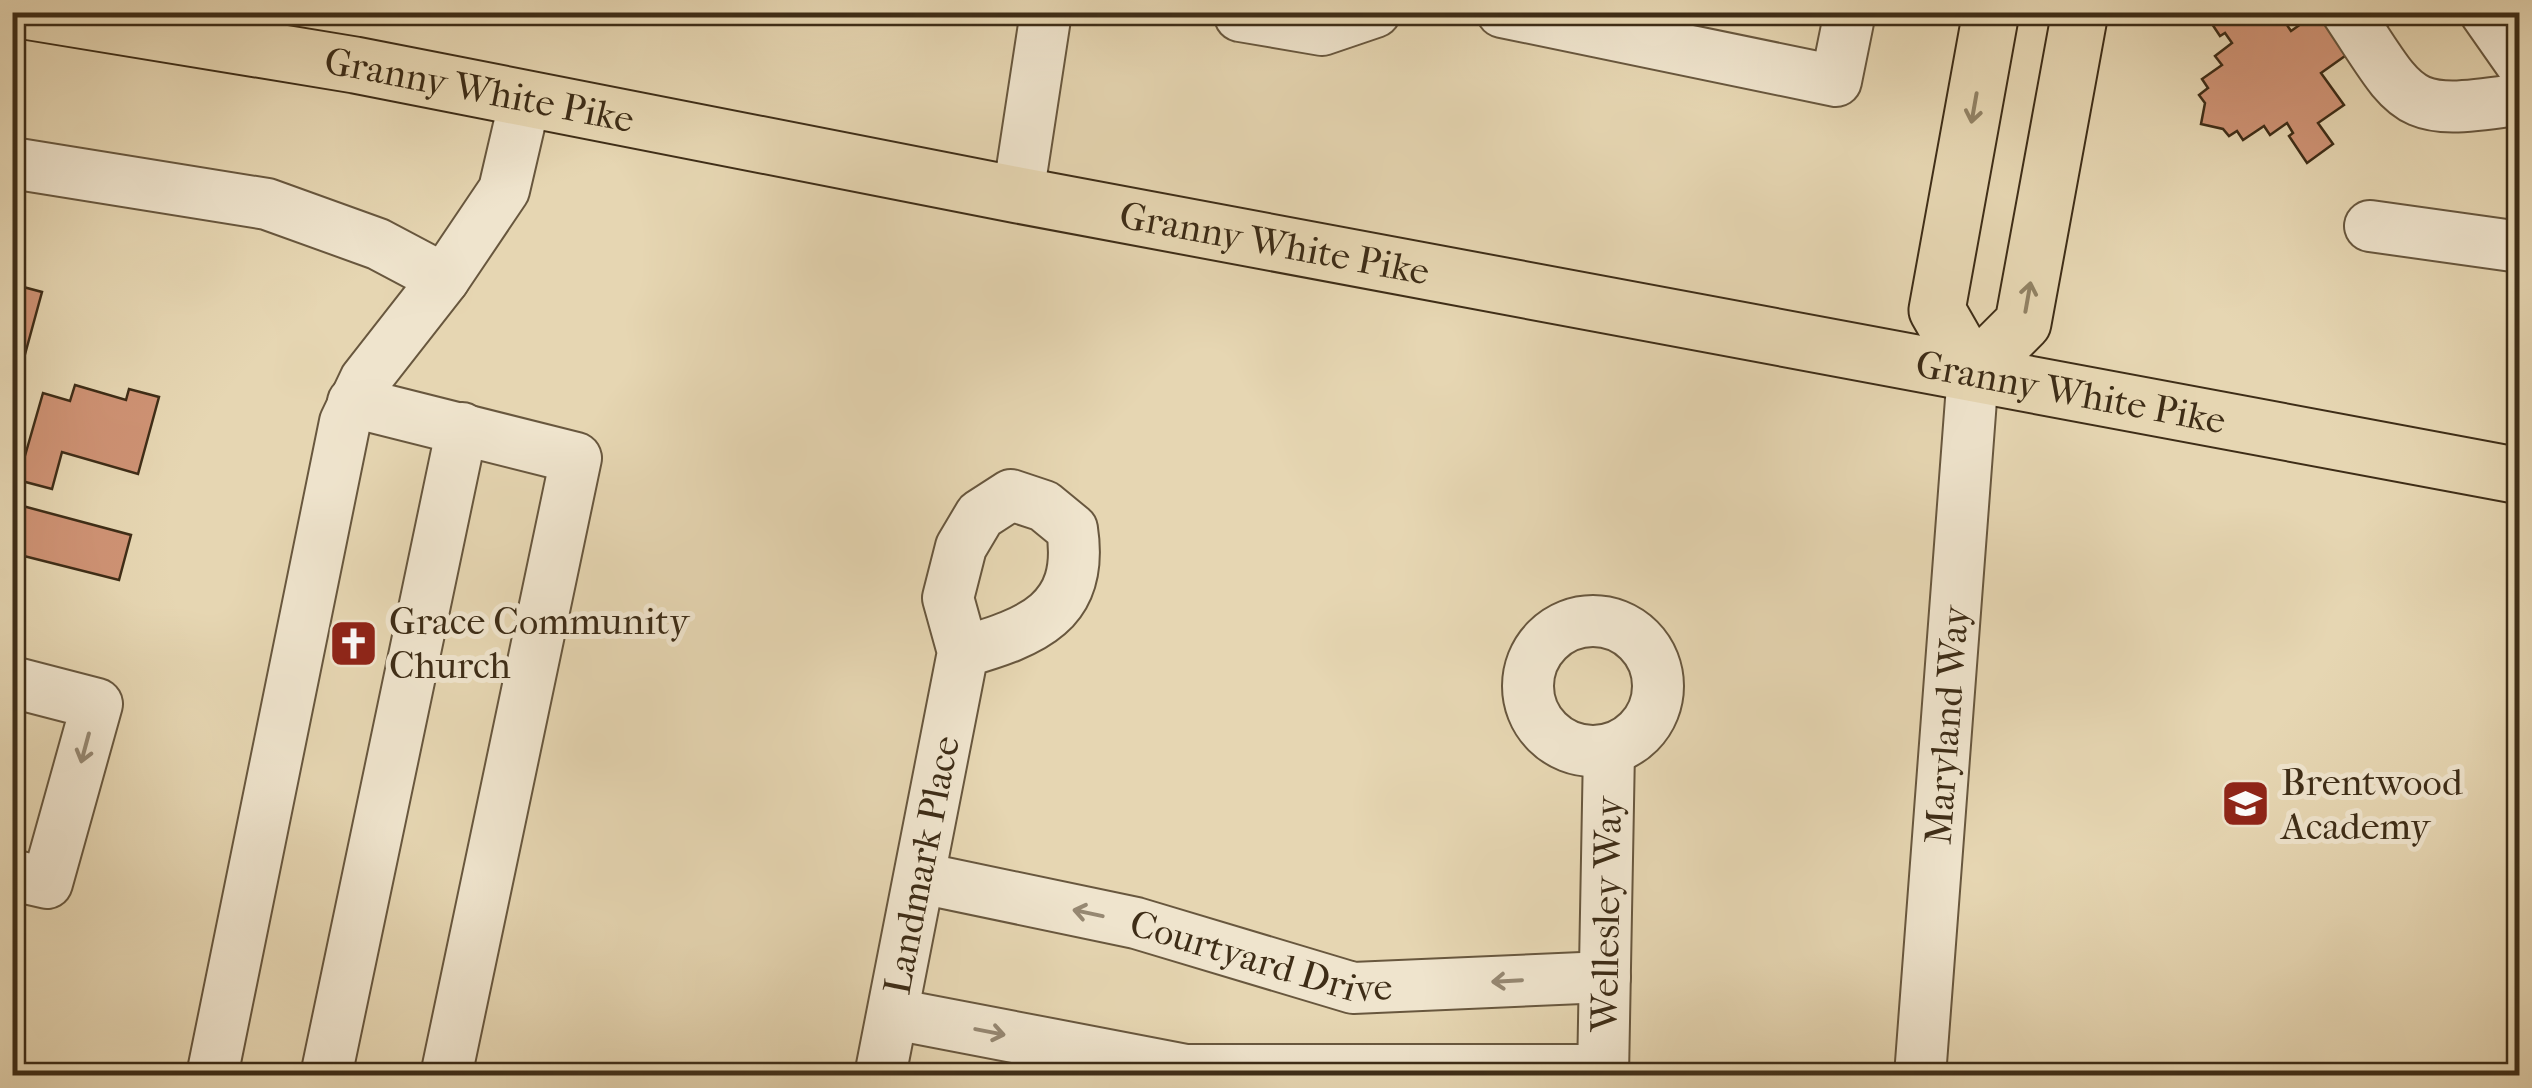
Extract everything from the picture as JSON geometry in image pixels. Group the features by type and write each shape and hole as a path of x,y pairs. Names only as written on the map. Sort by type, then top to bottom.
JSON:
{"main road":[{"name":"Granny White Pike","path":"31,12 250,30 355,65 525,100 2520,476"},
{"path":"1991,12 1938,310 1973,374 2023,323 2080,12"}],"street":[{"path":"1018,195 1046,12"},
{"path":"1234,14 1322,30 1374,12"},
{"path":"1502,12 1636,26 1836,81 1850,12"},
{"path":"2347,12 2396,86 2411,99 2430,107 2460,109 2520,99"},
{"path":"2485,12 2520,62"},
{"path":"212,1076 345,422 365,380 444,279 504,190 525,100"},
{"path":"12,163 267,204 378,244 444,279"},
{"path":"2370,226 2520,247"},
{"name":"Maryland Way","path":"1920,1076 1973,374"},
{"path":"353,402 576,458 446,1076"},
{"path":"326,1076 462,428"},
{"name":"Landmark Place","path":"880,1076 963,652"},
{"path":"12,682 97,704 48,883 12,875"},
{"name":"Wellesley Way","path":"1603,1073 1609,750"},
{"name":"Courtyard Drive","path":"921,878 1136,922 1353,988 1604,977"},
{"path":"894,1014 1186,1070 1603,1073"}],"building":[{"path":"2204,12 2240,12 2243,17 2249,12 2278,12 2291,31 2318,12 2407,12 2321,73 2344,105 2318,123 2333,144 2307,163 2289,136 2293,133 2287,123 2270,135 2264,126 2243,140 2237,131 2229,136 2223,129 2201,124 2205,103 2199,95 2208,88 2202,79 2222,65 2215,56 2232,43 2225,33 2220,36"},
{"path":"12,284 42,292 12,402"},
{"path":"75,385 126,400 129,389 159,397 138,474 62,452 52,489 18,480 43,393 70,401"},
{"path":"19,505 131,535 119,580 12,553 12,528"}],"place":[{"name":"Grace Community Church","path":"354,643"},
{"name":"Brentwood Academy","path":"2246,804"}]}
